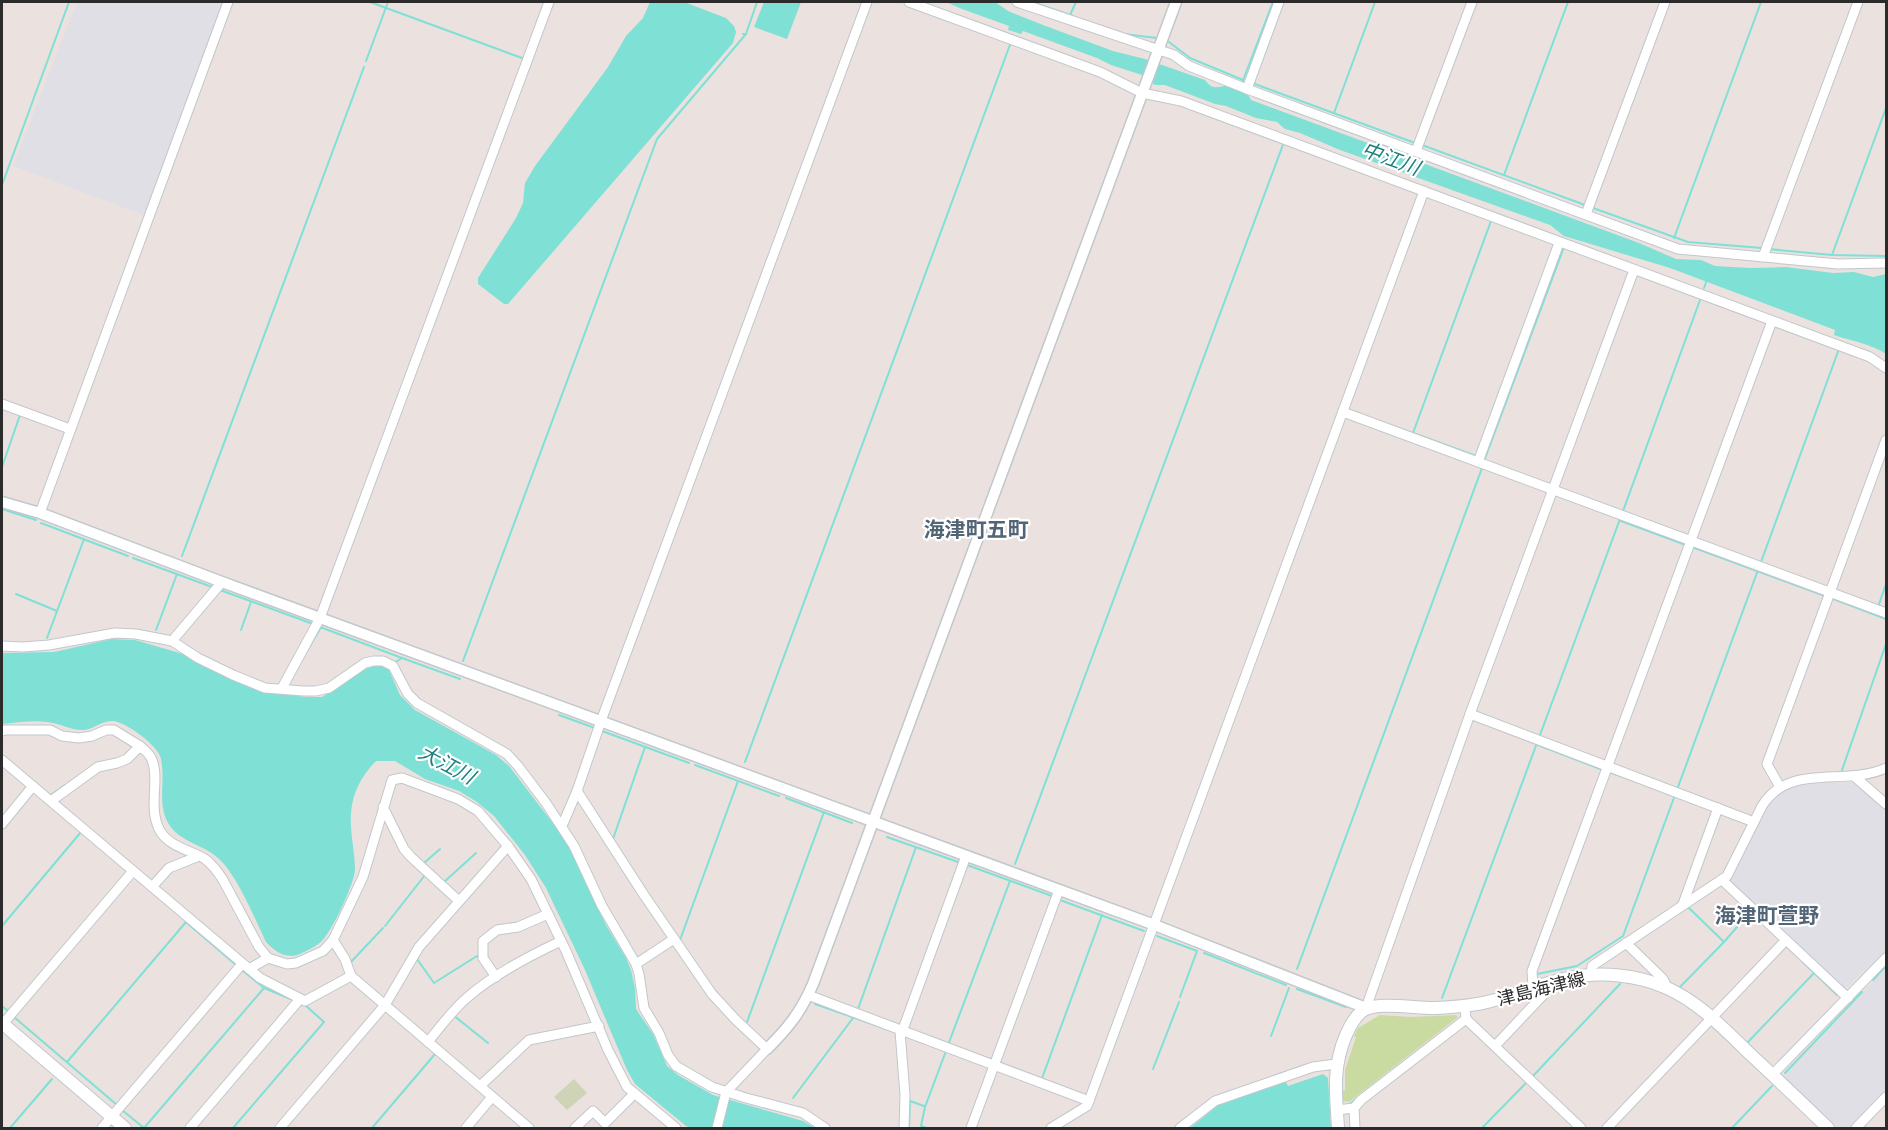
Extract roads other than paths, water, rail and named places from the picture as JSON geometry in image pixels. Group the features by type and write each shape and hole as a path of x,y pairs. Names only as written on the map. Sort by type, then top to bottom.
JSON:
{"main road":[{"name":"津島海津線","path":"1366,1008 1378,1006 1465,1013 1497,999 1569,978 1591,975 1635,978 1668,988 1700,1008 1828,1128"},
{"path":"1338,1128 1336,1064 1351,1024 1366,1008"},
{"path":"2,1024 125,1128"}],"street":[{"path":"40,513 228,2"},
{"path":"282,688 320,618 549,2"},
{"path":"562,826 577,791 867,2"},
{"path":"909,2 1144,90 1181,101 1425,190 1559,243 1870,357 1887,368"},
{"path":"1017,2 1158,49 1174,55 1189,66 1247,89 1678,249 1838,264 1887,263"},
{"path":"717,1128 726,1093 785,1031 800,1013 808,995 1176,2"},
{"path":"1247,89 1279,2"},
{"path":"1416,151 1472,2"},
{"path":"1586,214 1665,2"},
{"path":"1763,257 1858,2"},
{"path":"1051,1128 1086,1106 1089,1101 1152,924 1425,190"},
{"path":"1478,462 1559,243"},
{"path":"2,502 40,513 1152,924 1366,1008 1470,714 1635,270"},
{"path":"1533,988 1532,971 1772,321"},
{"path":"2,404 70,429"},
{"path":"1343,412 1887,613"},
{"path":"1780,786 1767,764 1887,441"},
{"path":"172,641 222,582"},
{"path":"2,646 50,645 115,633 136,634 172,641 198,658 265,688 316,691 328,688 364,663 374,661 388,663 393,666 408,694 417,703 507,754 562,826 602,906 636,964 644,1008 676,1066 726,1093 803,1113 825,1128"},
{"path":"1470,714 1754,822"},
{"path":"2,731 50,730 62,736 79,738 114,730 148,753 153,761 153,805 159,831 172,843 212,865 223,880 259,947 268,958 287,964 296,963 322,951 333,940 363,877 392,780 402,778 458,799 478,811 508,846 531,879 627,1087 676,1128"},
{"path":"51,801 98,767 127,759 140,747"},
{"path":"2,760 245,967 268,984 305,1001 351,976"},
{"path":"1591,975 1592,966 1727,876 1767,798 1780,786 1799,780 1868,775 1887,768"},
{"path":"1854,777 1887,804"},
{"path":"2,824 33,786"},
{"path":"577,791 712,994 735,1020 767,1050"},
{"path":"383,807 404,849 459,901"},
{"path":"1683,904 1718,808"},
{"path":"280,1128 385,1005 419,947 508,846"},
{"path":"152,887 169,868 199,856"},
{"path":"904,1128 905,1095 901,1031 966,856"},
{"path":"2,1024 133,871"},
{"path":"1722,879 1848,998"},
{"path":"970,1128 1059,890"},
{"path":"496,977 483,958 483,941 497,930 518,927 548,914"},
{"path":"636,964 674,939"},
{"path":"333,940 345,959 351,976 530,1128"},
{"path":"1607,1128 1786,940"},
{"path":"428,1042 469,996 535,953 561,941"},
{"path":"1626,943 1663,979 1668,988"},
{"path":"102,1128 245,967 268,958"},
{"path":"1772,1075 1885,961"},
{"path":"1495,1046 1546,992 1549,983"},
{"path":"808,995 1089,1101"},
{"path":"190,1128 300,999"},
{"path":"1337,1110 1354,1108 1465,1013 1495,1046 1581,1128"},
{"path":"480,1086 529,1040 599,1026"},
{"path":"1180,1128 1215,1101 1313,1067 1336,1064"},
{"path":"576,1128 593,1111 605,1123 634,1094"},
{"path":"466,1128 492,1097"},
{"path":"1856,1128 1887,1097"},
{"path":"1354,1108 1355,1128"}],"water":[{"path":"650,2 684,2 726,18 734,26 736,32 733,43 508,304 504,304 478,284 478,278 516,218 523,203 525,183 535,166 608,67 626,36 643,18"},
{"path":"764,2 801,2 787,39 754,27"},
{"name":"中江川","path":"946,2 995,2 1008,11 1043,25 1113,51 1145,59 1205,80 1215,87 1231,87 1249,96 1251,100 1639,243 1676,259 1701,260 1715,266 1786,267 1833,273 1854,272 1873,277 1886,274 1886,354 1868,345 1834,335 1835,330 1670,268 1564,236 1550,225 1340,150 1285,129 1277,122 1256,118 1165,85 1155,85 1142,75 1023,31 1021,34 1008,30 1009,26"},
{"name":"大江川","path":"112,639 135,640 183,654 235,681 265,692 306,697 322,697 362,670 379,664 389,670 400,695 415,710 496,755 509,766 555,826 569,847 606,925 626,958 635,988 636,1009 653,1034 667,1066 713,1095 803,1121 815,1128 693,1128 686,1126 635,1084 546,888 525,855 494,816 477,802 459,791 425,779 395,761 376,761 364,776 355,793 351,821 354,876 329,932 318,945 297,955 282,954 274,949 266,942 245,898 226,866 213,854 181,836 170,826 163,810 161,759 154,748 141,736 119,722 113,721 82,730 41,721 2,724 2,653 54,652"},
{"path":"1323,1074 1328,1078 1331,1128 1190,1128 1217,1106 1230,1099 1286,1082 1288,1086"}],"waterway":[{"path":"2,185 69,2"},
{"path":"370,2 522,58"},
{"path":"366,61 388,2"},
{"path":"743,34 746,34 757,2"},
{"path":"1032,2 1073,16"},
{"path":"1070,15 1076,2"},
{"path":"1242,83 1273,2"},
{"path":"1334,113 1375,2"},
{"path":"1504,175 1568,2"},
{"path":"1674,238 1761,2"},
{"path":"463,661 657,139 746,34"},
{"path":"1124,34 1157,38"},
{"path":"745,762 1011,42"},
{"path":"1169,42 1190,58 1243,80"},
{"path":"182,556 364,67"},
{"path":"1252,83 1415,143"},
{"path":"1832,255 1886,108"},
{"path":"1015,864 1284,142"},
{"path":"1422,145 1585,205"},
{"path":"1593,208 1688,242 1762,248"},
{"path":"1476,456 1413,433 1491,221"},
{"path":"1484,461 1564,247"},
{"path":"1768,249 1832,255 1886,256"},
{"path":"1704,288 1707,280"},
{"path":"1623,511 1700,300"},
{"path":"1761,562 1839,349"},
{"path":"2,467 20,415"},
{"path":"1297,969 1482,468"},
{"path":"2,509 36,520"},
{"path":"1540,735 1620,519"},
{"path":"1621,521 1686,545"},
{"path":"41,523 128,556"},
{"path":"47,638 84,539"},
{"path":"1692,547 1825,596"},
{"path":"133,558 212,587"},
{"path":"1678,787 1758,570"},
{"path":"156,630 177,574"},
{"path":"1878,607 1886,584"},
{"path":"220,590 313,624"},
{"path":"16,594 57,611"},
{"path":"1831,598 1886,619"},
{"path":"241,630 251,602"},
{"path":"320,627 402,658"},
{"path":"300,663 321,627"},
{"path":"1842,770 1886,644"},
{"path":"394,663 402,658 460,679"},
{"path":"559,715 595,728"},
{"path":"602,731 689,763"},
{"path":"1442,998 1537,743"},
{"path":"1538,745 1603,770"},
{"path":"613,839 645,747"},
{"path":"695,765 779,796"},
{"path":"1609,772 1635,781"},
{"path":"680,940 738,781"},
{"path":"51,795 65,785"},
{"path":"1537,974 1577,966 1623,936 1675,795"},
{"path":"786,798 852,823"},
{"path":"747,1022 824,812"},
{"path":"2,926 81,832"},
{"path":"887,837 961,863"},
{"path":"858,1009 916,847"},
{"path":"424,863 440,849"},
{"path":"444,882 476,853"},
{"path":"967,865 1052,896"},
{"path":"385,926 425,875 427,877"},
{"path":"948,1045 1010,881"},
{"path":"1060,900 1144,931"},
{"path":"1689,908 1724,942 1750,912 1765,926"},
{"path":"1041,1081 1102,915"},
{"path":"67,1062 186,922 235,964"},
{"path":"350,963 383,928"},
{"path":"1157,936 1197,951 1180,997"},
{"path":"1680,987 1724,942"},
{"path":"1204,953 1286,985"},
{"path":"416,961 417,959 434,983 477,956 480,959"},
{"path":"1802,961 1837,995"},
{"path":"1873,980 1884,968"},
{"path":"242,970 264,988 293,1000"},
{"path":"1748,1042 1814,973"},
{"path":"1532,1077 1620,984"},
{"path":"144,1128 264,988"},
{"path":"1271,1036 1289,988"},
{"path":"1297,989 1346,1007"},
{"path":"1785,1073 1862,992"},
{"path":"1153,1069 1179,1002"},
{"path":"815,1004 892,1031"},
{"path":"233,1128 324,1022 305,1005"},
{"path":"2,1006 8,1011"},
{"path":"453,1015 488,1043"},
{"path":"14,1017 117,1105"},
{"path":"793,1098 853,1018"},
{"path":"927,1128 921,1126 925,1107 946,1051"},
{"path":"372,1128 435,1054"},
{"path":"10,1128 52,1079"},
{"path":"1482,1128 1527,1082"},
{"path":"1732,1128 1772,1086"},
{"path":"1350,1104 1358,1097"},
{"path":"909,1128 910,1101 924,1106"},
{"path":"122,1110 144,1128"}],"district":[{"name":"海津町五町","path":"976,529"},
{"name":"海津町萱野","path":"1767,915"}]}
